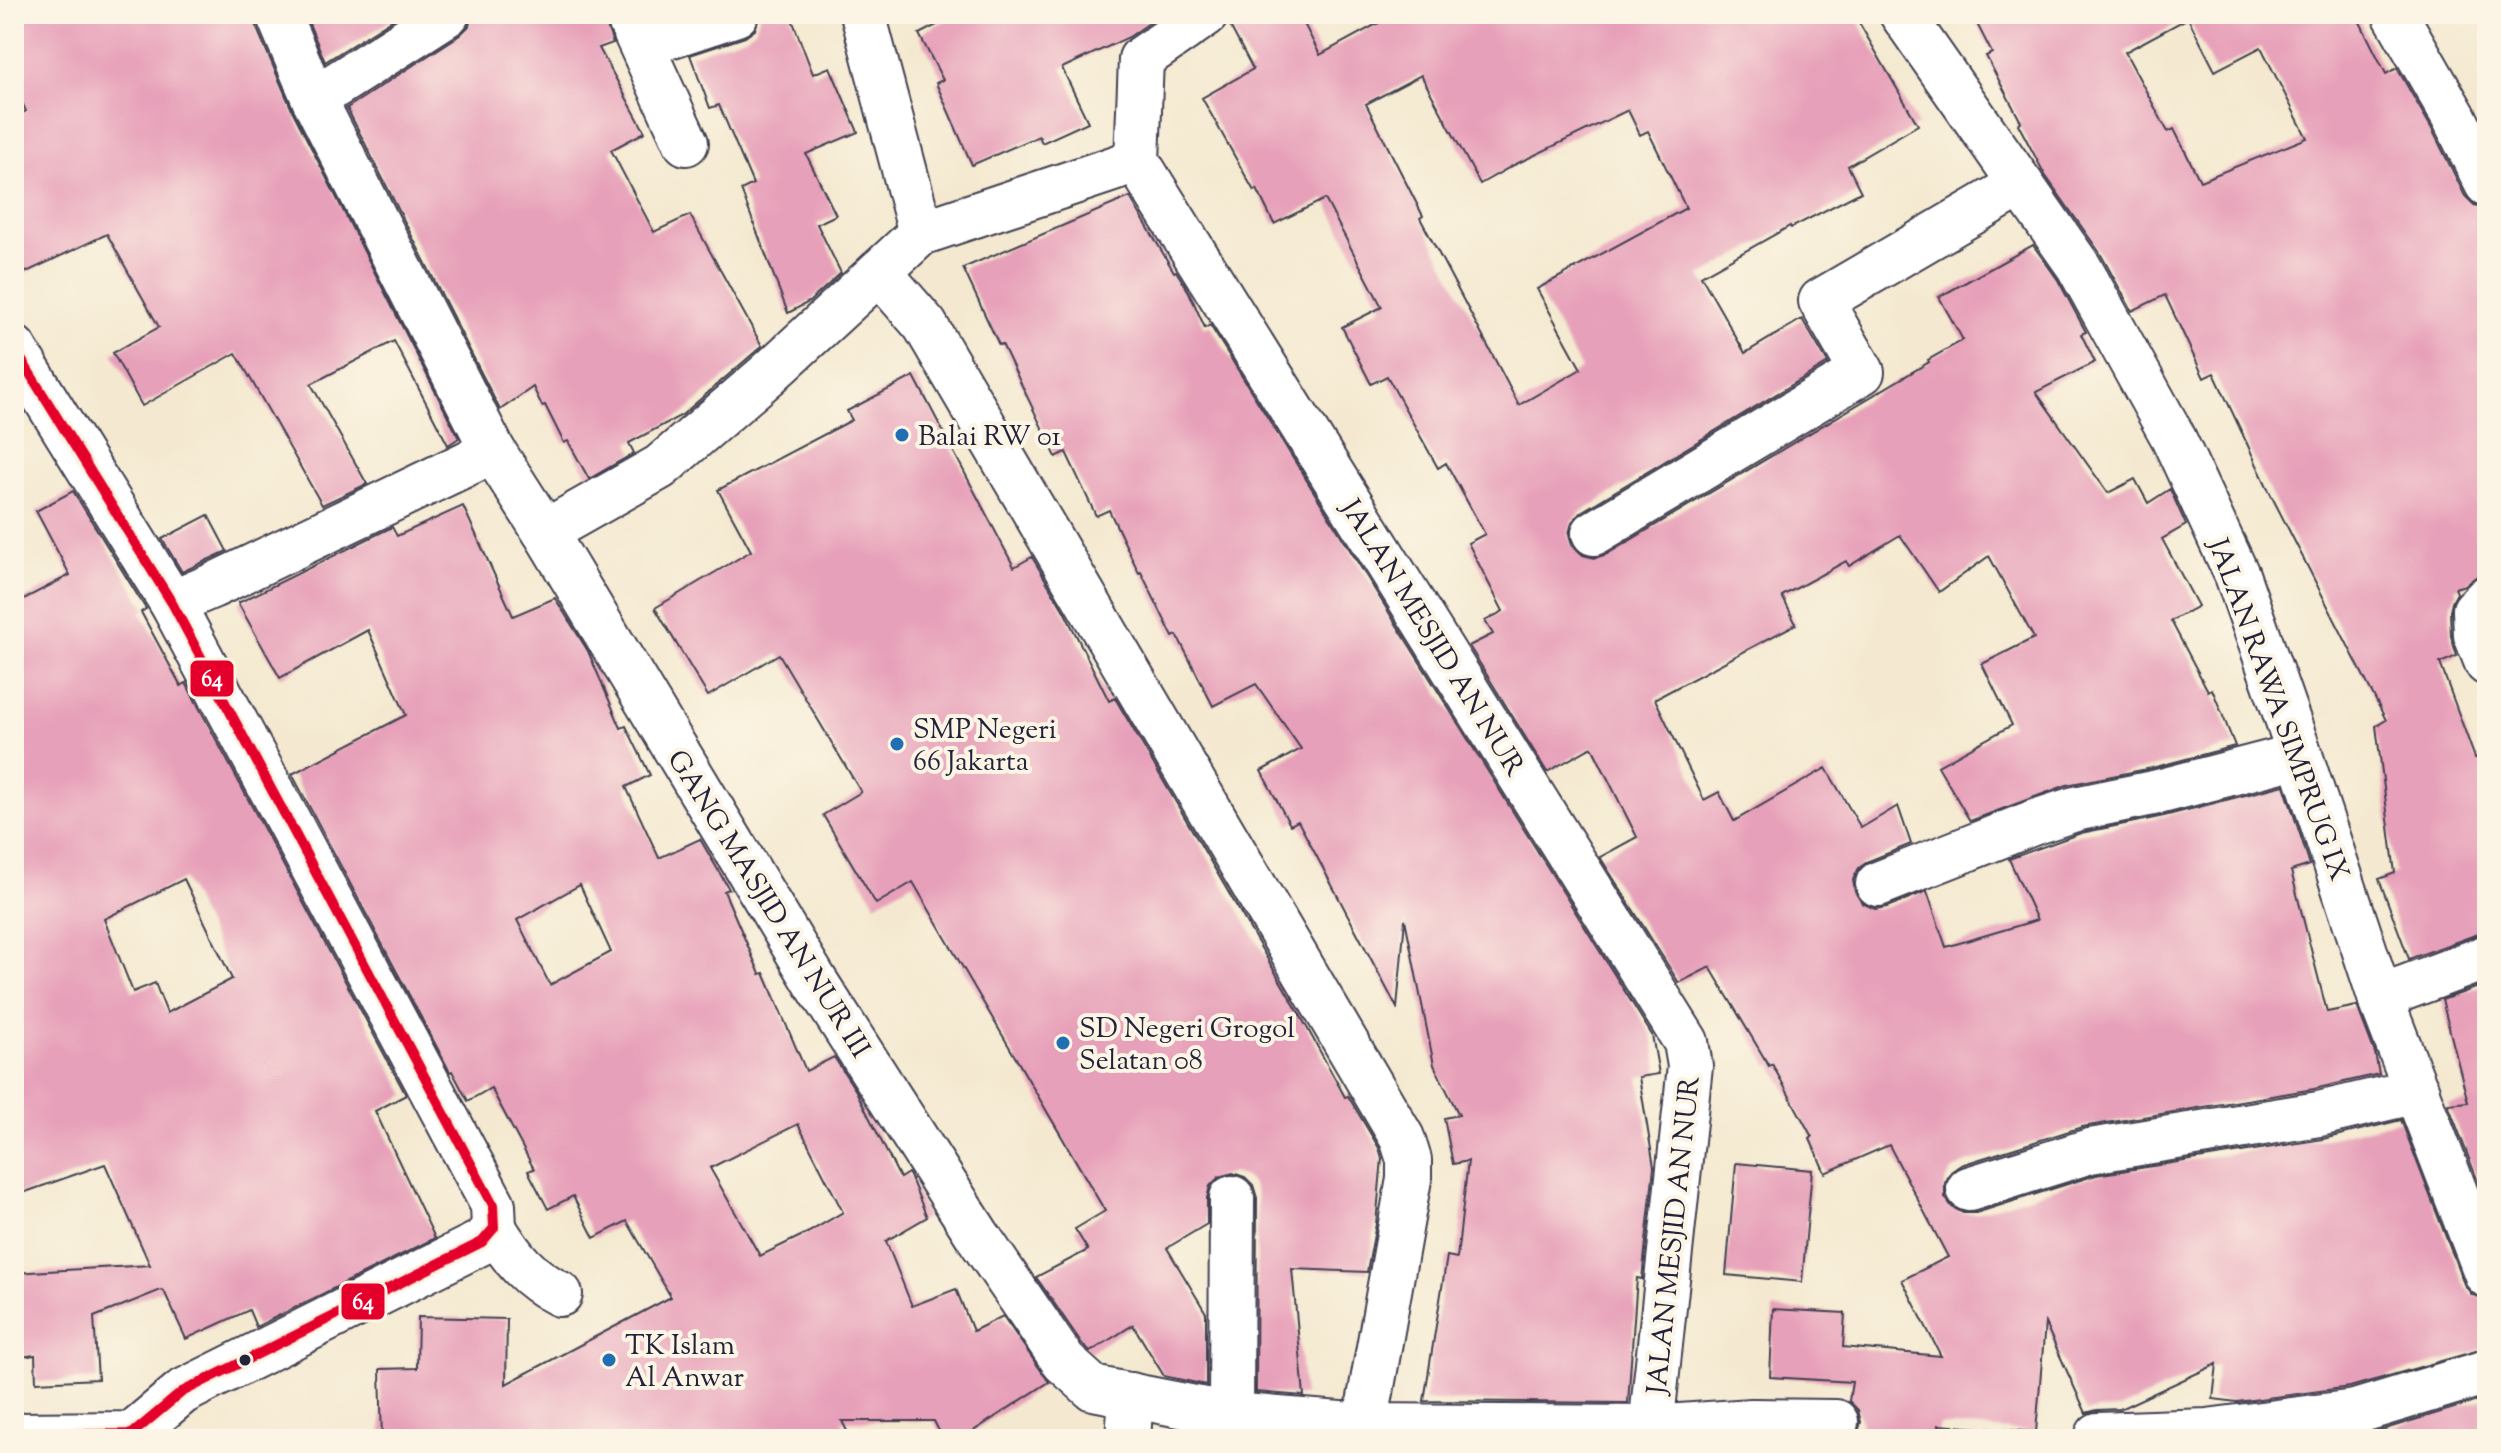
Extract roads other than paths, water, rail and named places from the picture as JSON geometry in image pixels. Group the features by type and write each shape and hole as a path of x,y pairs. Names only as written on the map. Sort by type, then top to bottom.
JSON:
{"street":[{"name":"GANG MASJID AN NUR III","path":"278,14 314,99 493,451 807,968 978,1236 1064,1362 1093,1388 1231,1415 1365,1426"},
{"path":"314,99 447,14"},
{"path":"686,143 634,29 736,14"},
{"path":"863,14 921,233"},
{"path":"545,532 660,467 766,376 921,233 1137,161 1141,59 1206,14"},
{"name":"JALAN RAWA SIMPRUG IX","path":"1902,14 2071,256 2173,437 2237,575 2380,997 2487,1275"},
{"path":"2395,14 2471,149"},
{"name":"JALAN MESJID AN NUR","path":"1137,161 1686,1042 1690,1066 1651,1428 1365,1426"},
{"path":"1594,533 1862,372 1821,301 2021,184"},
{"path":"879,272 925,325 1402,1138 1409,1160 1409,1179 1365,1426"},
{"path":"14,348 172,603 493,1205 494,1228 530,1276 560,1294"},
{"path":"172,603 493,451"},
{"path":"2487,598 2475,610 2476,635 2487,663"},
{"path":"1878,884 2075,809 2158,792 2300,755"},
{"path":"2380,997 2487,957"},
{"path":"1969,1189 2090,1151 2319,1114 2417,1091"},
{"path":"1231,1415 1232,1198"},
{"path":"14,1435 136,1436 182,1392 482,1242 494,1228"},
{"path":"2098,1435 2207,1431 2355,1412 2487,1372"},
{"path":"1128,1439 1131,1395"},
{"path":"1651,1428 1752,1421 1836,1422"}],"place":[{"name":"Balai RW 01","path":"902,435"},
{"name":"SMP Negeri 66 Jakarta","path":"897,744"},
{"name":"SD Negeri Grogol Selatan 08","path":"1063,1043"},
{"name":"TK Islam Al Anwar","path":"609,1360"}]}
